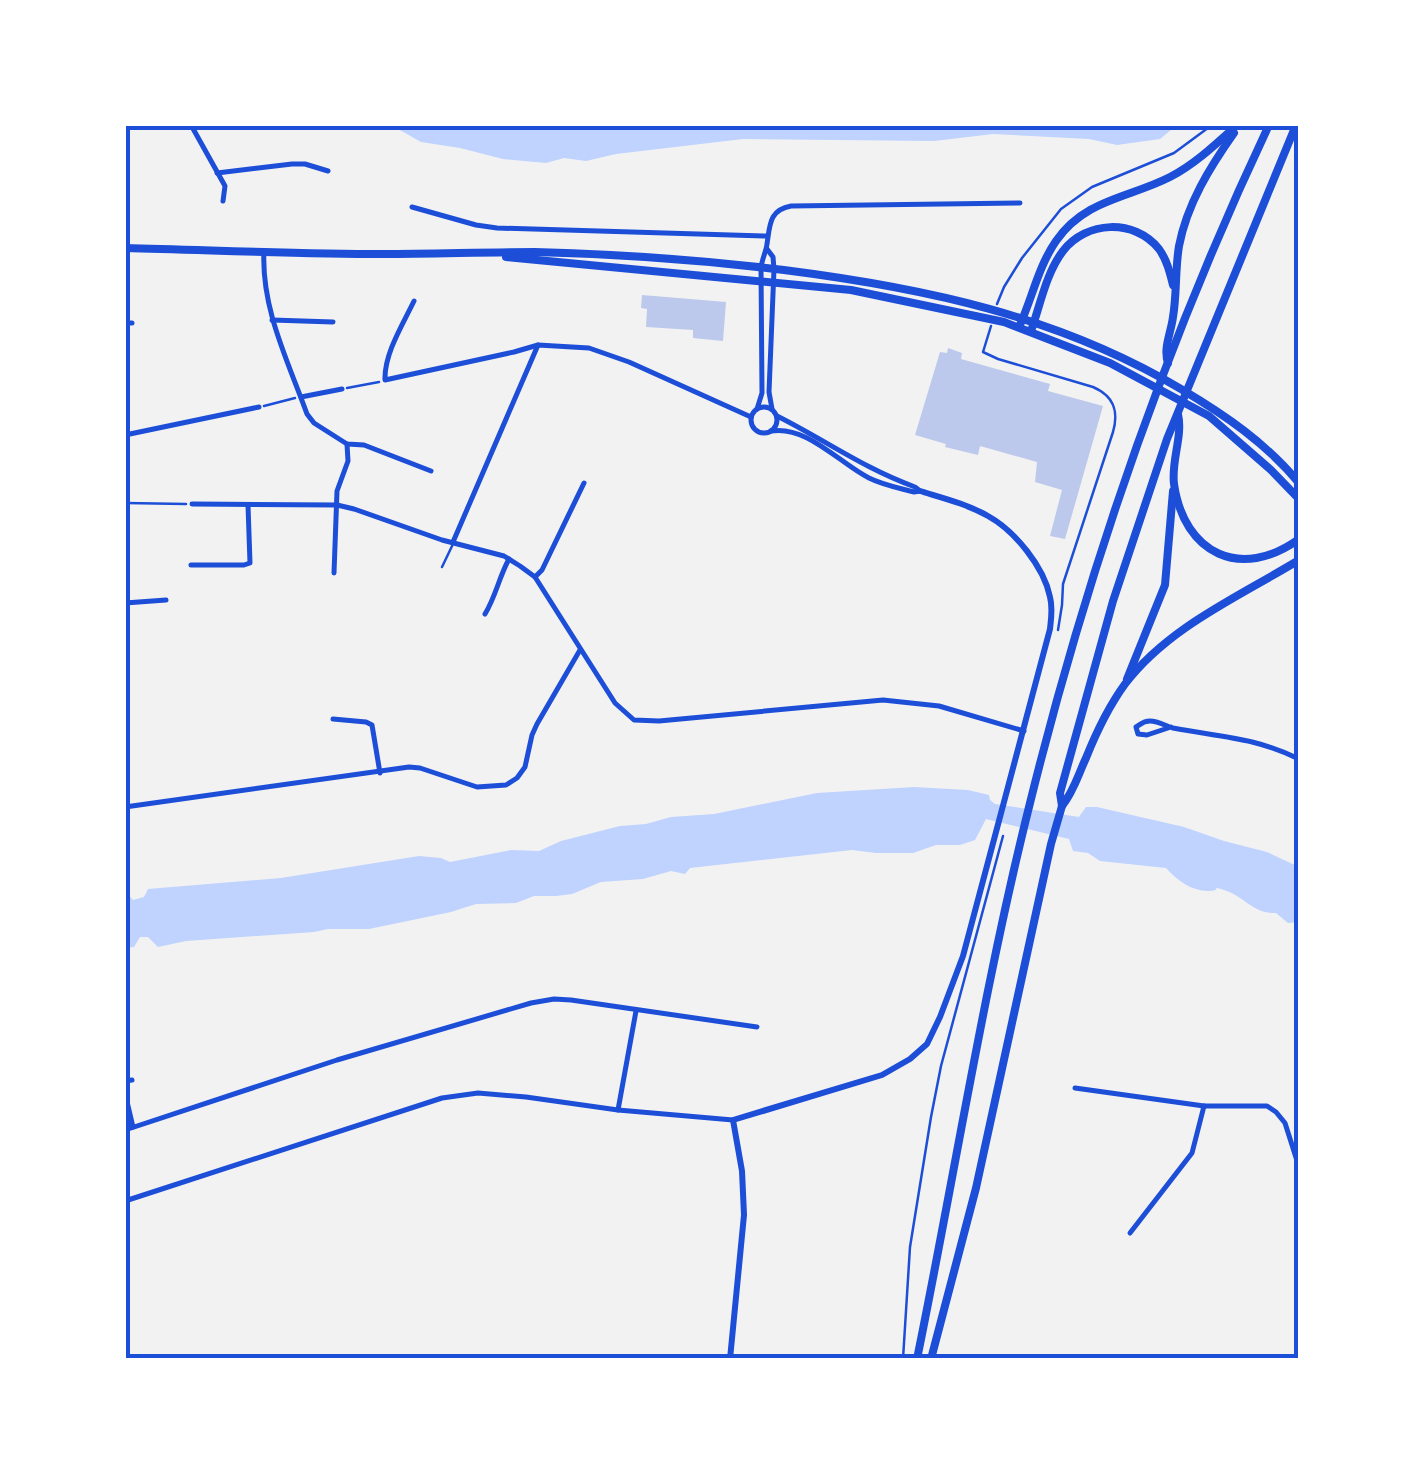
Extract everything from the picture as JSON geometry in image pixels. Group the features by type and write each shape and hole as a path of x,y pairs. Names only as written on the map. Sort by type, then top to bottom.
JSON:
{"main road":[{"path":"1168,364 1165,353 1173,320 1180,242 1188,213 1239,125"},
{"path":"1021,322 1048,255 1074,221 1108,200 1170,177 1239,125"},
{"path":"916,1359 974,1054 1022,836 1096,564 1168,364 1269,125"},
{"path":"930,1359 976,1188 1062,806 1060,793 1097,655 1178,414 1296,125"},
{"path":"1031,331 1062,252 1075,239 1098,228 1121,228 1153,244 1168,267 1174,292"},
{"path":"125,248 574,254 774,269 904,288 1021,322 1031,331 1211,412 1299,499"},
{"path":"476,254 851,290 1021,322 1034,321 1128,360 1253,437 1299,483"},
{"path":"1062,806 1072,794 1101,725 1126,683 1165,585 1178,414"},
{"path":"1174,484 1179,508 1191,532 1220,555 1253,559 1286,548 1299,538"},
{"path":"1126,683 1176,636 1299,560"}],"street":[{"path":"125,129 132,125"},
{"path":"191,125 225,186 223,200"},
{"path":"218,173 292,164 328,172"},
{"path":"125,1201 442,1098 478,1093 733,1120 882,1075 927,1044 964,956 1002,830 1007,793 1050,629 1051,599 1026,551 995,520 973,508 871,479 797,434 779,430 757,432 752,427 751,417 762,392 760,268 772,216 791,206 1020,203"},
{"path":"412,207 497,228 768,236"},
{"path":"766,249 773,257 774,269 769,362 772,409 777,416 857,462 920,492"},
{"path":"264,251 263,270 272,320 307,414 347,444 364,445 431,471"},
{"path":"414,300 388,360 385,380 538,345 589,348 751,417"},
{"path":"272,320 333,322"},
{"path":"453,542 538,345"},
{"path":"301,397 342,388"},
{"path":"125,435 260,407"},
{"path":"756,409 772,409"},
{"path":"771,432 777,416"},
{"path":"334,573 337,491 348,461 347,444"},
{"path":"536,577 584,484"},
{"path":"192,504 337,505 508,559 536,577 615,703 628,716 642,722 883,700 939,706 1024,731"},
{"path":"191,565 250,563 248,505"},
{"path":"485,614 508,559"},
{"path":"125,603 166,600"},
{"path":"125,804 409,767 477,787 506,785 525,767 537,724 580,650"},
{"path":"333,719 372,725 380,773"},
{"path":"1171,727 1147,735 1138,734 1136,728 1152,721 1246,739 1299,759"},
{"path":"125,1130 337,1060 554,999 757,1027"},
{"path":"618,1110 636,1010"},
{"path":"1075,1088 1204,1106 1267,1106 1284,1124 1299,1167"},
{"path":"125,1093 133,1128"},
{"path":"1130,1233 1192,1153 1204,1106"},
{"path":"730,1359 744,1215 742,1171 733,1120"}],"lane":[{"path":"442,567 453,542"}],"path":[{"path":"992,324 983,352 1093,387 1106,394 1115,406 1116,423 1063,584 1055,640"},
{"path":"342,388 385,380"},
{"path":"260,407 301,397"},
{"path":"125,504 192,504"},
{"path":"903,1359 910,1247 931,1117 1002,830"}],"water":[{"path":"391,125 1177,125 1160,139 1117,145 1089,139 993,134 934,141 743,139 546,163 503,159 421,142"},
{"path":"914,787 968,790 989,795 995,804 1079,817 1086,807 1097,807 1267,852 1299,867 1299,922 1288,923 1276,913 1261,911 1224,890 1190,887 1166,868 1100,861 1088,853 1073,851 1069,839 986,819 975,840 960,845 936,845 913,853 852,850 690,868 685,874 671,871 643,879 601,882 572,894 534,896 516,903 476,904 369,929 186,941 158,947 148,937 140,937 134,947 125,948 125,891 133,900 144,897 148,889 281,878 419,856 450,862 511,850 539,851 561,841 671,817 714,814 817,793"}],"building":[{"path":"642,295 726,302 723,341 693,338 693,330 646,327 647,309 641,308"},
{"path":"948,348 962,353 961,359 1050,384 1048,391 1103,406 1065,539 1050,536 1062,490 1035,482 1037,462 980,446 978,455 915,435 940,352 947,353"}]}
